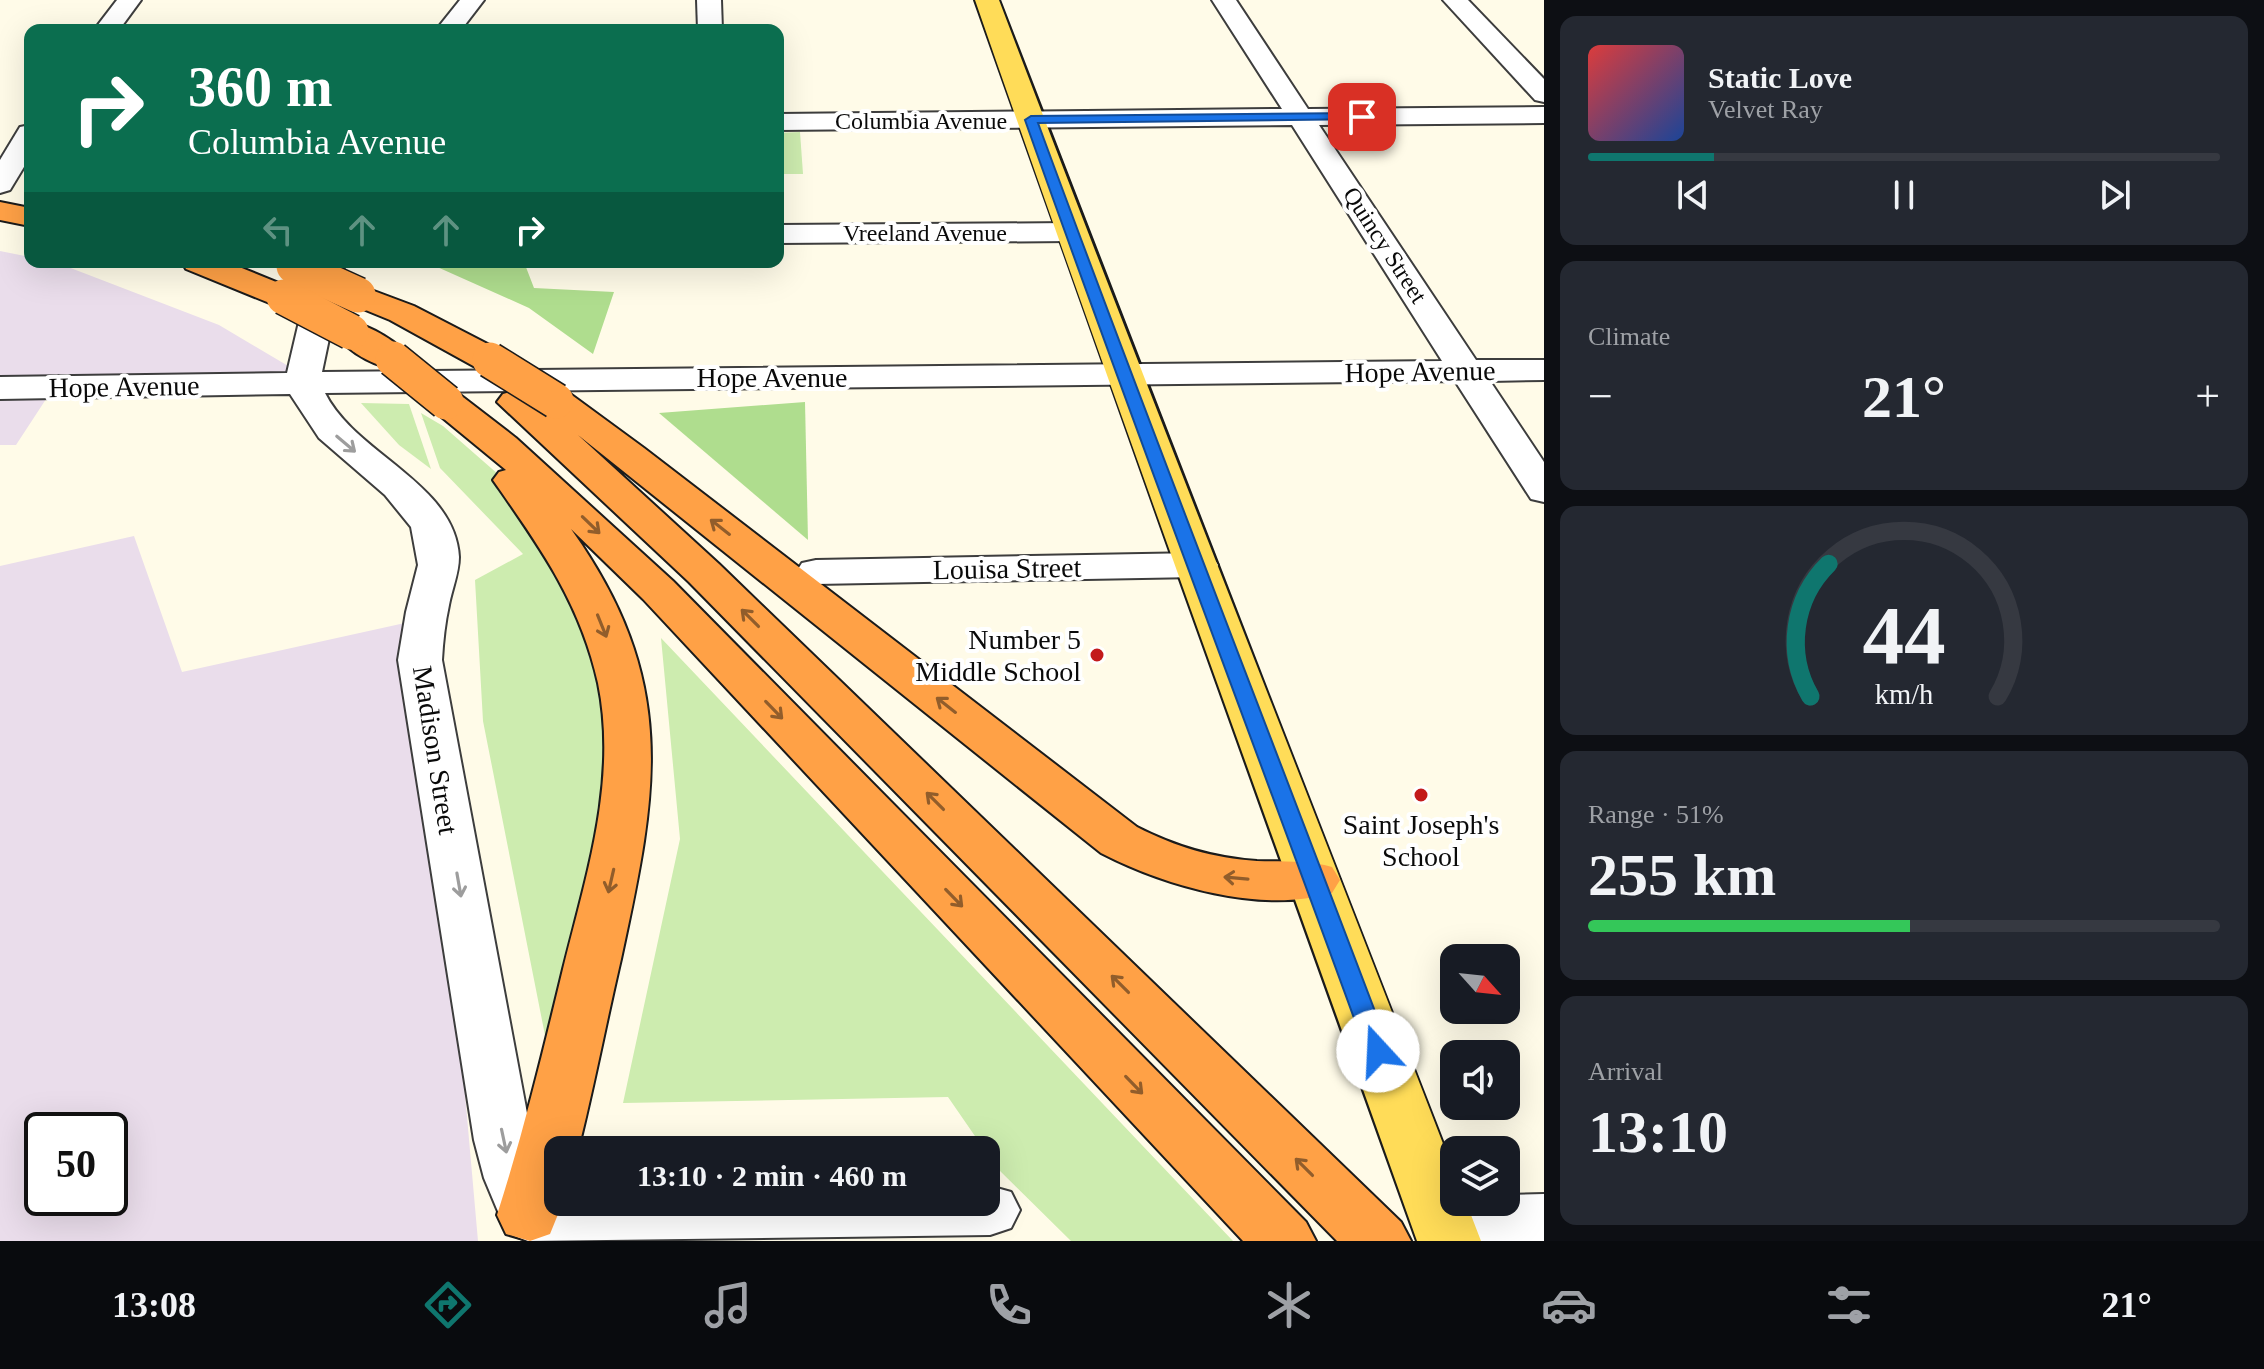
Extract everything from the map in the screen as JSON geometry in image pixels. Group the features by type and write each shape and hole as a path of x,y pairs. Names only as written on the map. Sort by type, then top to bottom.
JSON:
{"highway":[{"path":"0,186 21,209"},
{"path":"239,268 287,275 358,295 466,374 499,441 658,590 1284,1241"},
{"path":"287,275 351,332 393,359 466,374 536,401 675,491 1119,840 1149,857 1186,871 1261,881 1314,880"},
{"path":"466,374 517,484 567,554 606,632 626,715 629,760 616,858 554,1135 526,1228"},
{"path":"536,401 601,475 704,573 1369,1232"}],"main road":[{"path":"987,0 1123,375 1198,565 1446,1232"}],"street":[{"path":"111,24 129,0"},
{"path":"453,24 472,0"},
{"path":"709,0 710,24"},
{"name":"Quincy Street","path":"1224,0 1544,491"},
{"path":"1455,0 1544,94"},
{"name":"Columbia Avenue","path":"784,122 1544,115"},
{"path":"0,128 24,130"},
{"path":"0,186 24,142"},
{"name":"Vreeland Avenue","path":"784,234 1071,232"},
{"path":"302,383 328,268"},
{"name":"Hope Avenue","path":"0,388 1544,370"},
{"name":"Madison Street","path":"302,383 317,416 332,433 411,499 425,515 439,552 420,660 503,1140 526,1228"},
{"name":"Louisa Street","path":"816,572 1198,565"},
{"path":"526,1228 792,1227 920,1216"},
{"path":"1446,1232 1544,1220"}],"shaded area":[{"path":"0,251 24,256 24,268 71,268 219,325 322,386 52,390 16,445 0,445"},
{"path":"134,536 182,672 423,619 478,1241 0,1241 0,566"}],"green space":[{"path":"800,132 803,174 784,174 784,133"},
{"path":"439,268 526,268 534,288 614,292 593,354 529,308"},
{"path":"805,402 808,540 659,413"},
{"path":"361,403 409,404 431,469 399,445"},
{"path":"421,413 443,426 499,475 549,542 613,721 555,1086 483,721 475,580 523,554 440,468"},
{"path":"661,638 1233,1241 1071,1241 1000,1171 1000,1136 975,1136 948,1097 623,1103 680,839"}],"place":[{"name":"Number 5 Middle School","path":"1097,655"},
{"name":"Saint Joseph's School","path":"1421,795"}],"route":[{"path":"1362,117 1031,120 1123,375 1198,565 1378,1051"}]}
